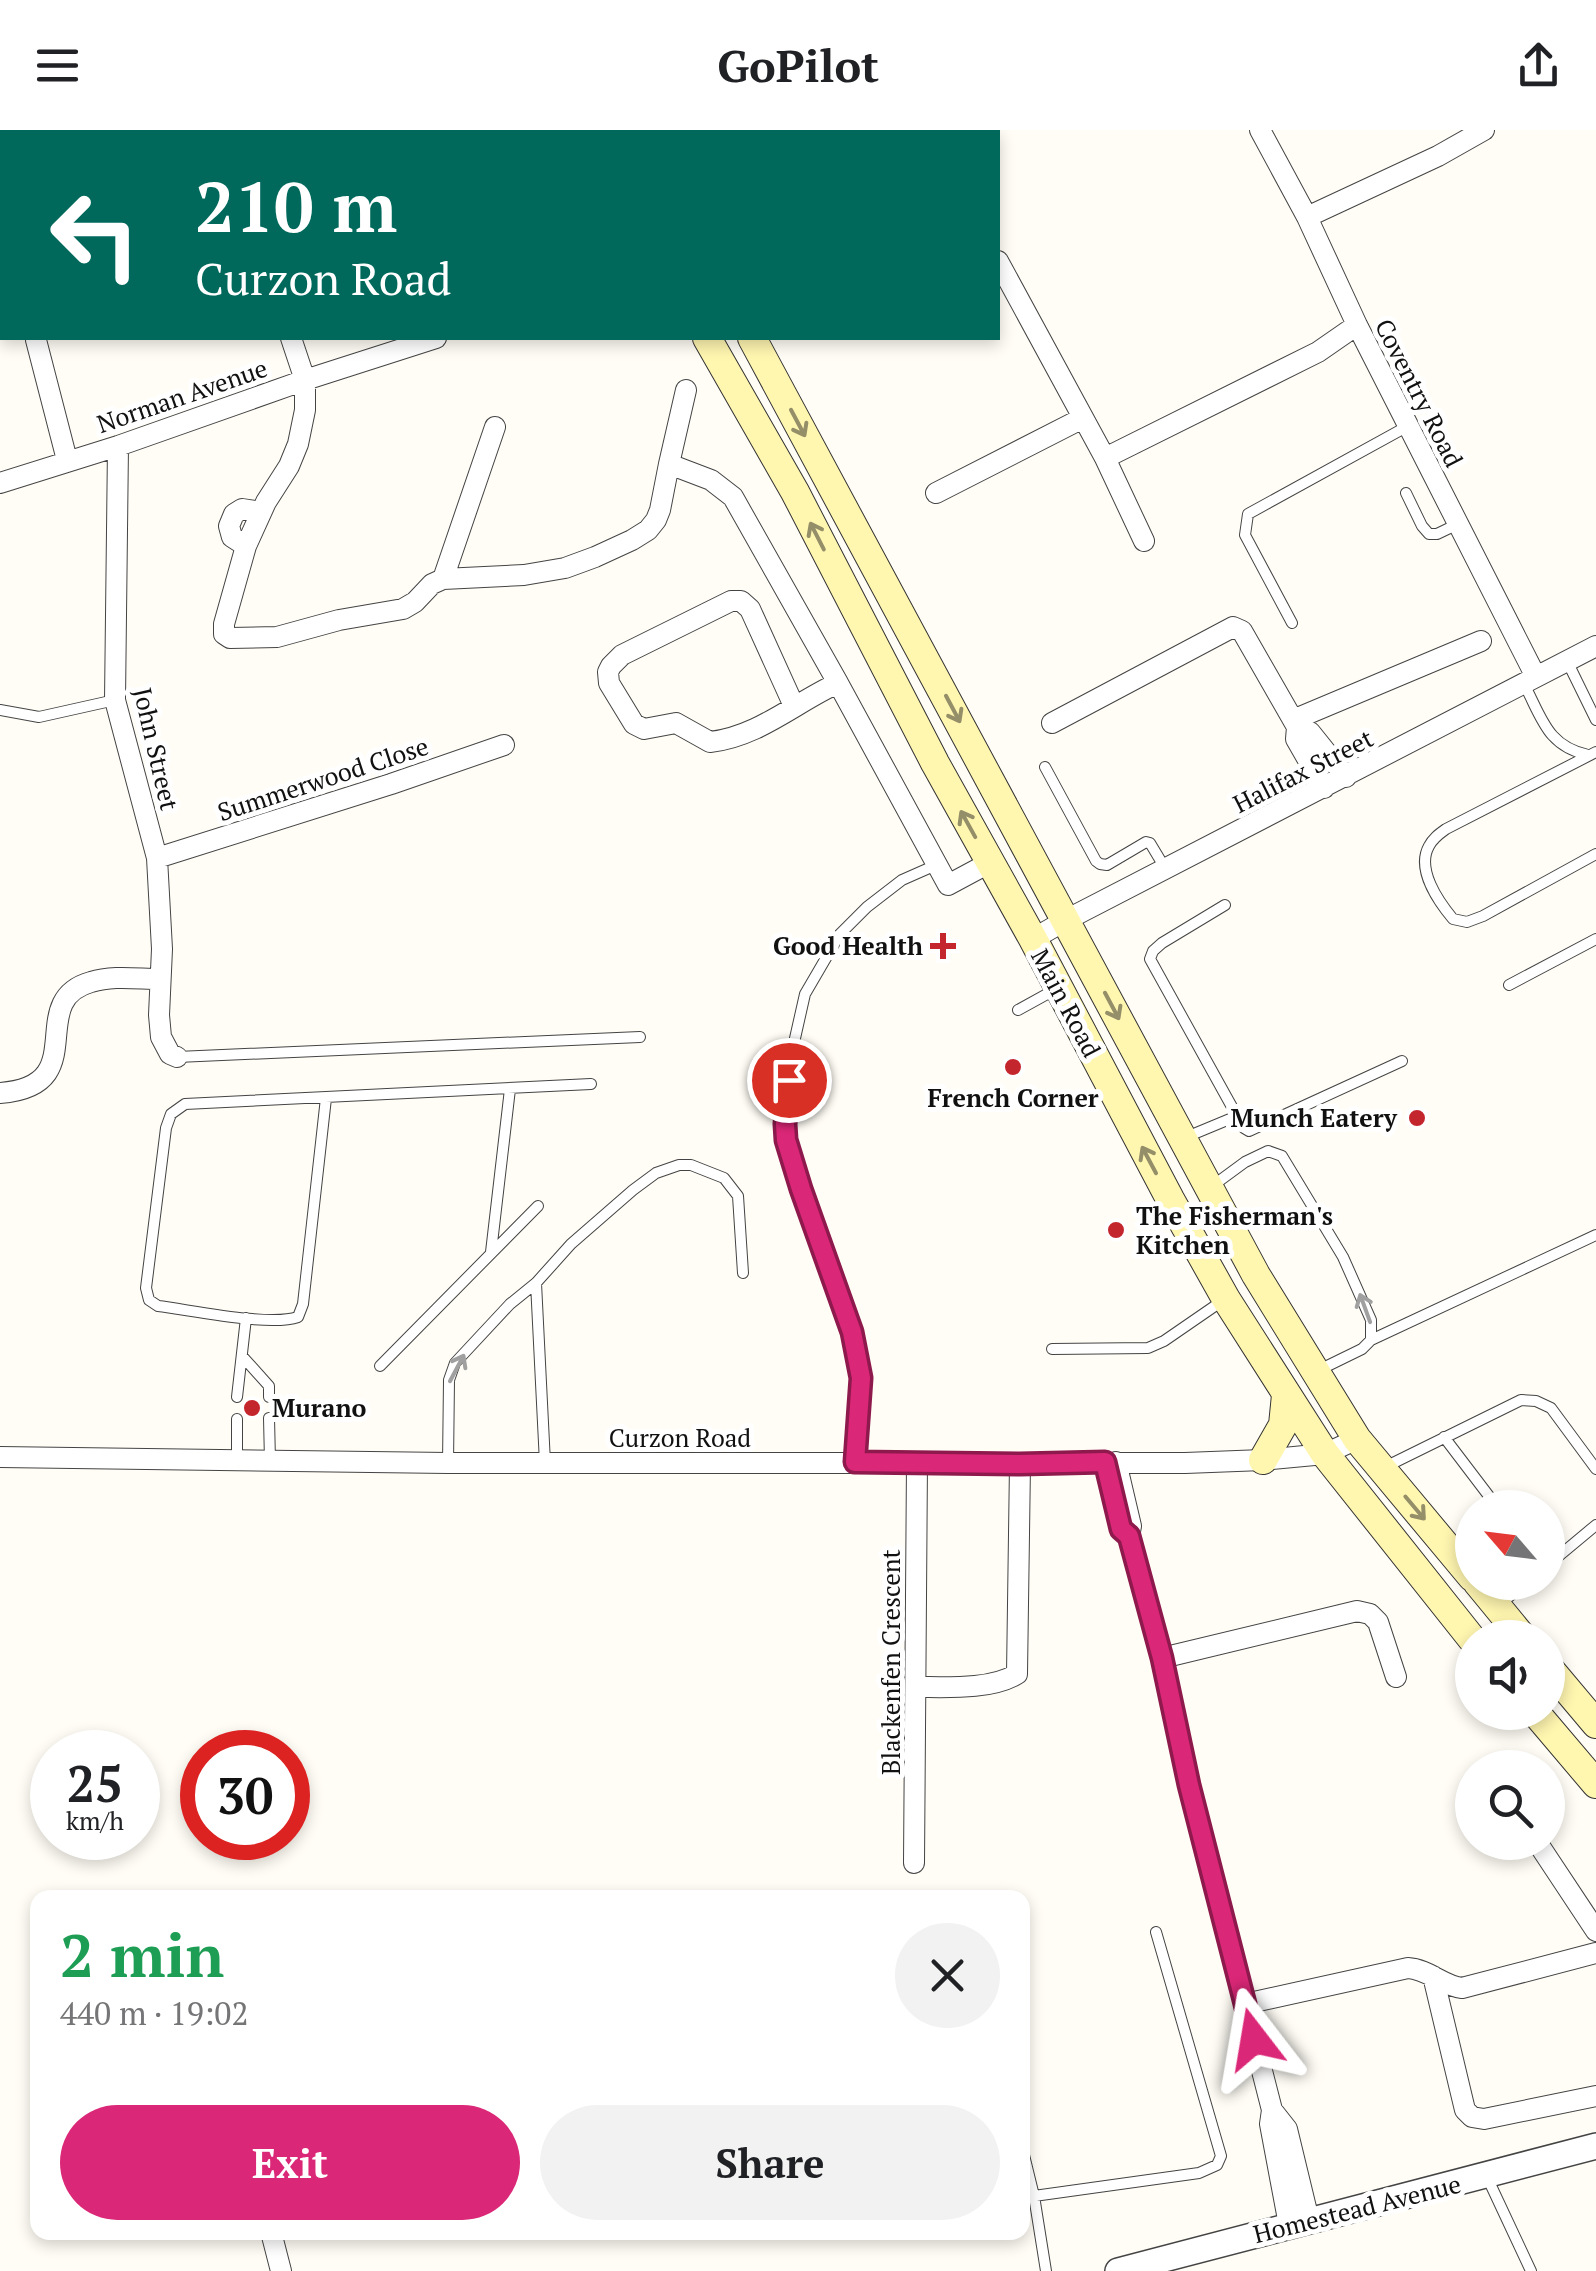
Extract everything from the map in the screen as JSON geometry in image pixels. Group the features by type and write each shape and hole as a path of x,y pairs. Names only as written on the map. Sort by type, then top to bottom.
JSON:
{"main road":[{"name":"Main Road","path":"708,340 794,492 934,762 1226,1299 1325,1454 1457,1620"},
{"name":"Main Road","path":"753,340 1256,1275 1357,1438 1455,1556"},
{"path":"1263,1460 1283,1426 1286,1395"},
{"name":"Main Road","path":"1492,1600 1508,1620"},
{"path":"1565,1687 1596,1724"},
{"path":"1550,1730 1596,1784"}],"street":[{"name":"Coventry Road","path":"1260,130 1458,524 1530,681"},
{"path":"1306,217 1438,156 1484,130"},
{"path":"1000,265 1105,458 1144,541"},
{"path":"1105,458 1318,352 1357,325"},
{"path":"36,340 66,460"},
{"path":"292,340 305,380 305,410 295,454 246,546 224,624 224,634 230,638 276,638 339,620 403,609 443,579 524,575 564,568 632,540 648,530 660,510 686,390"},
{"name":"Norman Avenue","path":"0,482 430,340"},
{"path":"936,493 1083,418"},
{"path":"443,579 495,428"},
{"name":"John Street","path":"118,446 114,700 157,858 161,1037 176,1057"},
{"path":"669,464 711,480 733,498 948,884 990,863"},
{"path":"794,706 750,609 740,602 731,601 622,655 608,672 610,688 637,726 644,729 676,723 706,742 752,730 838,683"},
{"path":"1052,723 1233,628 1242,632 1295,724 1296,739 1324,788"},
{"path":"1295,724 1480,640"},
{"name":"Halifax Street","path":"1033,939 1596,646"},
{"path":"1295,724 1310,732 1346,777"},
{"name":"Summerwood Close","path":"157,858 504,745"},
{"path":"0,1093 30,1087 45,1078 51,1066 61,1004 72,990 108,978 160,979"},
{"name":"Curzon Road","path":"0,1457 237,1462 1184,1463 1325,1454 1357,1438"},
{"name":"Blackenfen Crescent","path":"914,1863 918,1462"},
{"path":"1111,1462 1121,1529 1129,1536 1162,1658 1189,1785 1272,2110 1270,2124 1299,2223"},
{"path":"916,1687 1004,1682 1017,1674 1020,1464"},
{"path":"1162,1658 1357,1610 1378,1622 1396,1678"},
{"path":"1548,1860 1596,1931"},
{"path":"1245,2004 1408,1968 1462,1988 1596,1952"},
{"path":"1432,1976 1465,2110 1472,2117 1484,2119 1596,2096"},
{"name":"Homestead Avenue","path":"1118,2271 1596,2146"},
{"path":"273,2240 281,2271"}],"lane":[{"path":"1292,624 1245,536 1248,514 1408,426"},
{"path":"1406,493 1429,534 1458,524"},
{"path":"1568,661 1596,720"},
{"path":"1530,681 1552,736 1574,752 1592,754"},
{"path":"0,710 39,717 114,700"},
{"path":"1592,754 1446,829 1430,841 1425,854 1428,877 1438,900 1453,919 1467,922 1596,854"},
{"path":"1045,767 1096,862 1107,864 1146,842 1166,869"},
{"path":"855,1462 861,1378 852,1332 786,1140 791,1056 805,994 840,934 866,907 902,880 936,865"},
{"path":"1226,905 1162,943 1150,959 1244,1128 1249,1130 1402,1061"},
{"path":"1509,986 1596,940"},
{"path":"1018,1010 1058,988"},
{"path":"176,1057 640,1037"},
{"path":"326,1098 303,1304 298,1318 246,1318 158,1306 149,1300 146,1288 168,1120 184,1104 592,1084"},
{"path":"490,1254 510,1089"},
{"path":"1183,1139 1237,1116"},
{"path":"1209,1188 1268,1150 1282,1156 1344,1257 1371,1320 1371,1340"},
{"path":"448,1463 449,1380 455,1363 572,1244 656,1174 690,1165 724,1178 734,1188 738,1196 743,1273"},
{"path":"380,1366 538,1206"},
{"path":"1316,1371 1362,1349 1371,1340 1596,1235"},
{"path":"536,1283 545,1463"},
{"path":"1052,1349 1148,1348 1226,1299"},
{"path":"237,1397 246,1318"},
{"path":"242,1356 269,1386 269,1396"},
{"path":"1382,1468 1521,1400 1551,1408 1596,1469"},
{"path":"237,1418 237,1462"},
{"path":"269,1418 270,1462"},
{"path":"1444,1437 1484,1490"},
{"path":"1565,1551 1596,1525"},
{"path":"1498,1607 1506,1600"},
{"path":"1034,2196 1199,2173 1217,2165 1221,2156 1156,1932"},
{"path":"1487,2176 1531,2271"},
{"path":"1030,2180 1046,2271"}],"place":[{"name":"Good Health","path":"943,946"},
{"name":"French Corner","path":"1013,1067"},
{"name":"Munch Eatery","path":"1417,1118"},
{"name":"The Fisherman's Kitchen","path":"1116,1230"},
{"name":"Murano","path":"252,1408"}],"route":[{"path":"789,1080 786,1140 852,1332 861,1378 855,1462 1105,1462 1121,1529 1129,1536 1162,1658 1189,1785 1254,2039"}]}
